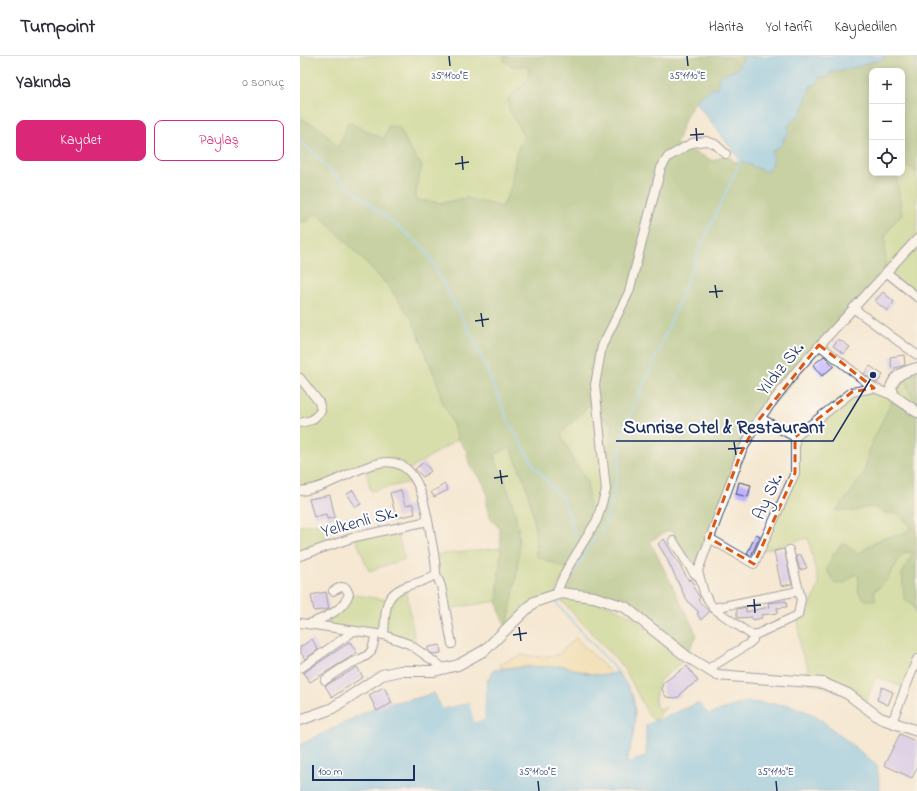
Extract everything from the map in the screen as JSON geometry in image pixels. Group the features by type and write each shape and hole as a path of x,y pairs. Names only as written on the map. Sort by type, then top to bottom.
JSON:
{"main road":[{"path":"917,368 894,378 891,387 894,396 917,412"},
{"path":"300,720 331,709 382,675 400,671 434,671 458,665 486,650 534,602 557,594 594,597 625,607 686,656 717,675 823,683 848,694 880,718 917,731"}],"street":[{"path":"557,594 567,569 597,520 606,490 595,385 602,346 629,292 662,168 668,157 692,143 706,141 715,144 726,154"},
{"name":"Yıldız Sk.","path":"753,636 713,608 704,593 698,571 741,453 760,418 819,345 917,239"},
{"path":"886,272 916,294"},
{"path":"853,308 917,355"},
{"path":"819,345 874,388 894,396"},
{"path":"300,378 319,402 321,411 312,420 300,423"},
{"path":"760,418 795,437 852,392 874,388"},
{"name":"Ay Sk.","path":"709,538 754,564 795,473 795,437"},
{"path":"300,491 334,482 376,464 395,462 408,470 420,488 428,521 436,574 441,586 452,644"},
{"name":"Yelkenli Sk.","path":"300,556 354,537 428,521"},
{"path":"673,541 694,573 699,577"},
{"path":"708,669 747,645 753,640 753,636 798,615 801,599 800,591 789,550"},
{"path":"384,635 385,610 392,596 406,586 428,579 436,574"},
{"path":"304,624 330,615 346,602 349,594 346,588 341,586 333,591"},
{"path":"713,608 800,591"},
{"path":"304,624 384,635 409,644 445,669"},
{"path":"301,668 354,631"},
{"path":"325,680 347,665 364,659 370,654 374,648 375,634"},
{"path":"892,722 917,659"}],"highlighted area":[{"path":"819,345 874,388 852,392 795,437 795,473 754,564 709,538 741,453 757,422"}],"green space":[{"path":"300,56 505,56 504,61 524,65 529,69 529,79 508,98 509,109 524,136 516,154 511,188 502,207 466,198 442,203 416,200 417,183 422,166 411,151 399,127 384,139 338,147 321,129 300,118"},
{"path":"505,56 745,56 736,71 725,74 716,88 713,88 695,102 686,116 676,144 714,161 726,154 735,162 741,161 766,172 772,150 783,142 791,121 800,116 811,85 817,84 820,76 882,60 883,56 917,56 917,173 907,165 905,167 905,68 869,68 869,176 896,176 902,215 893,224 885,237 886,272 757,422 698,571 670,530 650,541 697,635 686,656 625,607 561,593 567,569 536,556 535,524 526,484 510,447 494,455 511,500 518,528 519,540 518,566 507,629 500,613 497,601 501,548 499,528 490,517 487,504 487,493 483,483 470,466 466,450 458,439 449,414 442,403 439,387 413,321 389,287 326,221 315,213 307,221 300,221 300,118 321,129 338,147 348,122 384,139 388,126 399,127 411,151 422,166 417,183 416,200 442,203 466,198 502,207 511,188 516,154 524,136 509,109 508,98 529,79 529,69 524,65 514,67 504,61","holes":["596,399 598,415 613,425 597,520 591,530 587,480 574,462 561,434"]},
{"path":"907,165 917,173 917,292 914,294 886,272 885,237 893,224 902,215 896,176 905,176 905,167"},
{"path":"316,213 339,233 389,287 413,321 439,387 442,403 449,414 458,439 408,470 415,481 371,491 365,468 300,491 300,222 307,221"},
{"path":"917,368 917,402 911,395 908,388 905,372"},
{"path":"905,372 912,397 917,402 917,412 868,450 864,474 847,498 836,510 854,511 867,507 876,508 885,513 897,513 912,527 902,533 884,538 863,550 855,561 845,583 855,573 875,600 874,592 887,580 899,559 906,552 914,552 913,604 917,615 917,659 905,688 876,677 864,706 848,694 807,682 808,667 800,648 798,615 806,616 819,585 808,538 761,551 795,473 795,437 852,392 874,388 893,396 891,387"},
{"path":"894,396 917,412 916,615 913,604 904,600 902,574 913,552 906,552 899,559 887,580 874,591 876,600 865,600 858,592 859,577 855,574 845,583 835,584 827,570 833,554 843,543 858,554 883,538 905,533 912,527 897,513 885,513 876,508 867,507 854,511 835,510 847,498 864,474 868,451"},
{"path":"596,398 598,415 613,425 605,470 606,490 591,531 587,480 574,462 561,434"},
{"path":"510,447 526,484 535,524 536,555 567,569 555,595 534,602 507,629 517,567 518,528 493,455"},
{"path":"326,522 331,544 300,556 300,526"},
{"path":"395,527 405,559 369,571 355,537"},
{"path":"501,548 497,601 446,609 434,555"},
{"path":"406,586 416,649 409,644 327,627 330,615 349,594 388,600"},
{"path":"562,598 581,600 609,606 626,613 634,618 681,663 659,681 655,702 658,709 666,707 655,721 649,716 624,668 563,602"}],"sand":[{"path":"576,638 610,672 607,676 592,674 564,666 501,668 500,664 522,655 540,657 558,655"}],"water":[{"path":"745,56 883,56 883,60 830,72 829,78 820,76 817,84 811,85 800,116 797,116 788,126 789,134 783,138 783,144 771,152 773,156 773,163 766,172 741,161 695,101 719,85 718,78 724,74 736,70"},
{"path":"564,666 597,675 618,672 628,686 633,698 635,717 632,741 626,764 646,756 646,725 698,703 709,714 747,702 789,705 815,715 877,765 880,791 300,791 300,745 379,705 418,698 434,693 442,709 470,702 474,721 483,720 487,681 494,670 523,667"}],"pier":[{"path":"486,679 484,720 474,722 469,702 442,709 442,704 443,706 470,700 475,719 482,718"}],"building":[{"path":"883,292 894,302 887,311 875,301"},
{"path":"838,339 850,347 844,354 833,346"},
{"path":"904,355 905,365 892,369 890,357"},
{"path":"824,356 834,366 822,376 813,365"},
{"path":"870,366 883,375 877,383 864,374"},
{"path":"424,462 431,471 423,477 415,469"},
{"path":"739,482 751,485 748,497 736,494"},
{"path":"445,484 448,490 434,497 431,492"},
{"path":"353,490 361,504 356,507 347,494"},
{"path":"401,490 405,506 413,504 415,514 396,518 390,493"},
{"path":"330,495 335,517 327,519 326,514 314,517 309,499"},
{"path":"756,534 760,536 751,556 747,554"},
{"path":"664,539 689,581 691,579 695,585 693,587 700,598 698,600 709,612 701,620 697,613 699,612 690,604 684,595 666,557 658,544"},
{"path":"784,549 792,584 781,586 774,551"},
{"path":"801,555 807,568 800,570 796,556"},
{"path":"326,592 329,609 314,611 311,595"},
{"path":"786,601 787,607 777,608 778,613 761,615 762,618 752,620 752,617 737,618 737,609 746,607 746,612 769,607 768,603"},
{"path":"312,639 318,650 305,659 300,651 300,647"},
{"path":"350,642 357,653 310,682 303,673"},
{"path":"440,645 441,653 433,654 428,651 428,647"},
{"path":"687,666 698,681 683,691 679,697 666,697 662,689 663,683"},
{"path":"357,667 363,677 332,697 325,686"},
{"path":"384,687 392,703 377,711 369,695"},
{"path":"882,687 893,692 888,705 877,700"},
{"path":"900,734 917,742 917,768 912,778 884,765"}],"waterway":[{"path":"300,140 332,173 426,250 477,346 509,422 534,466 565,502 576,538"},
{"path":"566,587 581,560 605,524 611,505 626,423 662,343 703,242 741,159"},
{"path":"560,599 557,604 618,672"}],"place":[{"name":"Sunrise Otel & Restaurant","path":"873,375"}]}
